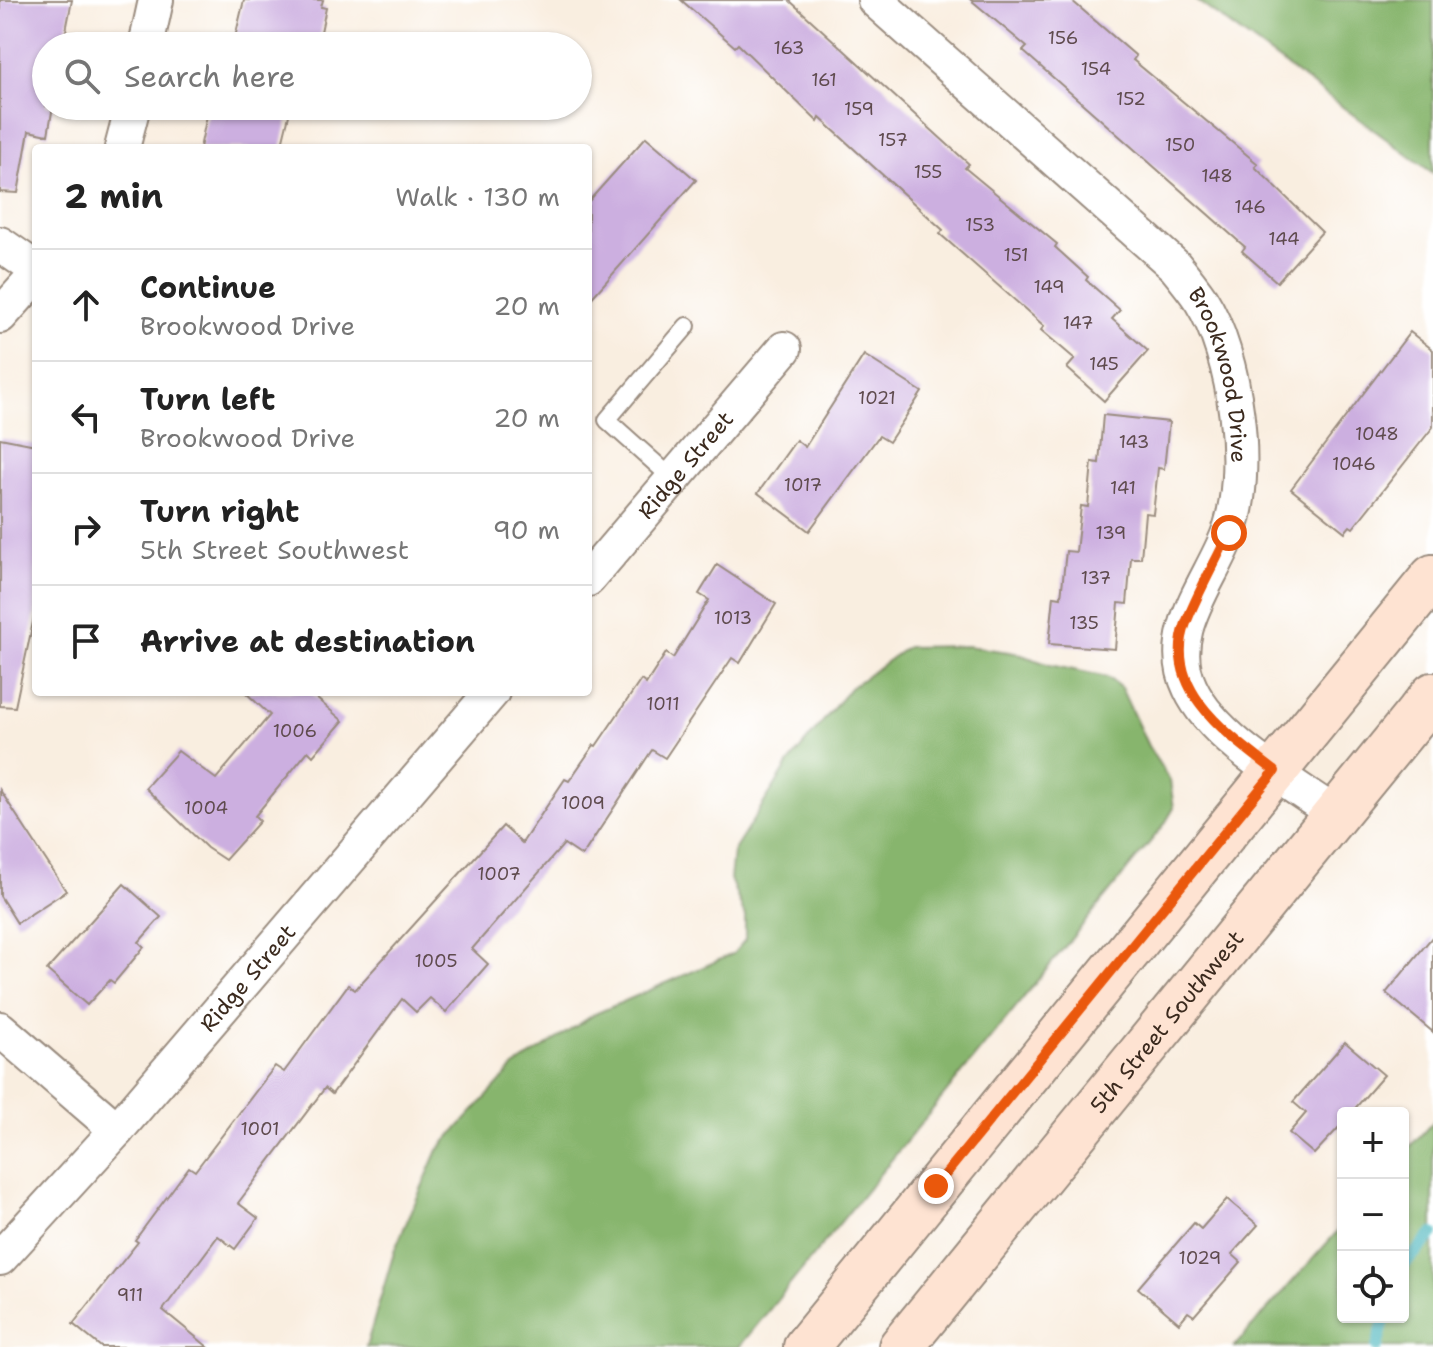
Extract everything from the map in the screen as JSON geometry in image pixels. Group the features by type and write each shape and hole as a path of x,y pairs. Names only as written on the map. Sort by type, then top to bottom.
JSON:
{"main road":[{"path":"806,1347 1433,577"},
{"name":"5th Street Southwest","path":"901,1347 1433,695"}],"street":[{"path":"149,32 156,0"},
{"name":"Brookwood Drive","path":"875,0 1175,266 1202,301 1214,329 1234,396 1240,470 1229,533 1185,625 1182,648 1189,687 1218,726 1335,814"},
{"path":"123,144 129,120"},
{"path":"0,244 32,266"},
{"path":"0,316 32,280"},
{"name":"Ridge Street","path":"592,574 784,349"},
{"name":"Ridge Street","path":"0,1258 117,1130 489,696"},
{"path":"0,1029 117,1130"}],"lane":[{"path":"673,479 607,420 687,326"}],"green space":[{"path":"1196,0 1433,0 1433,173"},
{"path":"967,646 1016,653 1050,665 1107,677 1121,688 1148,746 1170,781 1174,808 1164,825 739,1347 366,1347 395,1249 438,1150 514,1067 595,1014 733,954 745,940 745,916 730,879 733,852 789,763 850,688 907,647"},
{"path":"1433,1122 1433,1347 1234,1347 1337,1232 1337,1323 1409,1323 1409,1148"}],"building":[{"path":"0,0 72,0 66,32 32,32 32,120 51,120 48,135 29,131 18,193 0,192"},
{"path":"244,0 323,0 321,7 326,8 321,32 236,32"},
{"path":"681,0 789,0 969,164 965,168 1057,244 1055,247 1088,277 1086,280 1120,310 1112,319 1148,351 1104,401 1067,368 1075,359 1041,330 1044,326 940,234 943,230 820,118 818,122 738,44 735,47"},
{"path":"971,0 1071,0 1136,56 1133,60 1258,164 1255,167 1322,232 1277,282 1242,251 1245,247 1023,51 1027,47"},
{"path":"206,120 288,120 282,144 201,144"},
{"path":"646,137 696,180 592,297 592,198"},
{"path":"1410,332 1433,350 1433,427 1353,528 1350,526 1345,532 1291,489"},
{"path":"864,355 922,392 889,442 879,436 809,531 758,493 796,440 805,447"},
{"path":"1103,415 1169,422 1164,469 1158,468 1153,514 1145,513 1141,558 1131,558 1127,604 1119,603 1115,649 1049,644 1054,596 1061,597 1066,551 1076,552 1081,506 1088,507 1092,462 1099,463"},
{"path":"0,438 32,444 32,627 15,707 0,706"},
{"path":"717,565 776,604 740,663 732,658 665,758 652,750 582,856 564,844 472,949 488,964 446,1012 430,998 416,1012 402,999 332,1094 325,1088 238,1203 258,1218 235,1249 218,1236 163,1310 208,1347 101,1347 73,1324 138,1242 135,1240 189,1167 195,1171 275,1066 284,1072 348,985 355,990 503,826 522,843 565,779 569,781 596,746 641,680 646,684 666,653 673,658 709,600 699,594"},
{"path":"249,696 314,696 343,721 313,756 308,751 255,816 260,821 225,860 207,848 145,788 178,751 216,779 270,715"},
{"path":"0,790 66,891 17,923 0,896"},
{"path":"124,884 161,917 139,942 144,947 114,983 110,980 87,1005 47,970"},
{"path":"1433,936 1433,1032 1386,993"},
{"path":"1345,1042 1384,1075 1356,1107 1337,1107 1337,1129 1314,1154 1289,1133 1306,1113 1293,1102"},
{"path":"1227,1199 1258,1225 1232,1254 1241,1262 1194,1316 1188,1312 1179,1323 1138,1288 1194,1223 1201,1229"}],"waterway":[{"path":"1409,1260 1433,1234"},
{"path":"1377,1347 1383,1323"}],"route":[{"path":"936,1186 1275,771 1218,726 1189,687 1185,670 1182,648 1185,625 1229,533"}]}
